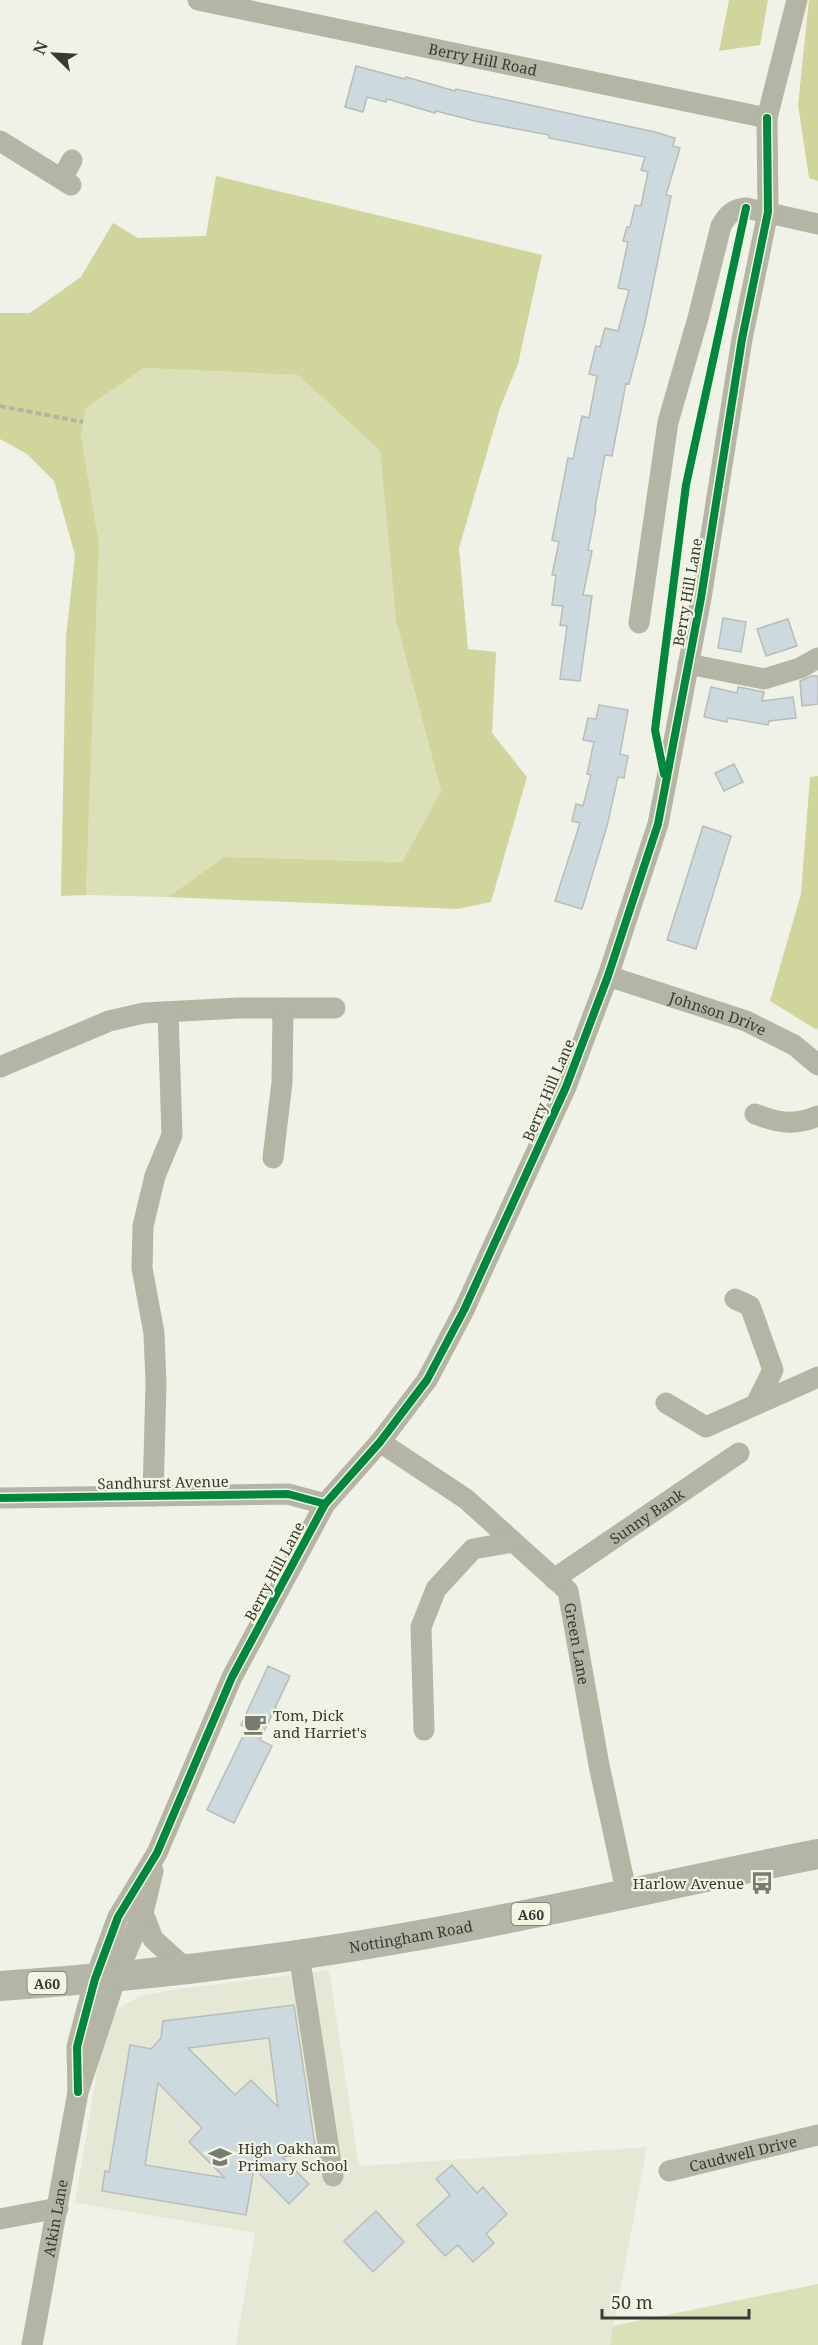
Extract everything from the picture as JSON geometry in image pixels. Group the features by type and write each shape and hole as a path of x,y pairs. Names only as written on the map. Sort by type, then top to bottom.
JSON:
{"highway":[{"name":"Nottingham Road","path":"0,1986 105,1978 299,1954 409,1937 627,1895 818,1854"}],"street":[{"name":"Berry Hill Road","path":"198,0 767,118"},
{"name":"Berry Hill Lane","path":"105,1978 122,1908 157,1853 232,1677 325,1504 380,1442 427,1380 465,1310 566,1088 608,976 658,824 701,598 742,339 768,212 767,118 796,0"},
{"path":"0,141 67,182 72,160"},
{"path":"639,623 668,422 699,318 718,234 726,216 734,210 746,208 818,224"},
{"path":"688,664 764,679 800,668 818,658"},
{"name":"Johnson Drive","path":"608,976 746,1021 794,1045 818,1065"},
{"path":"0,1067 109,1021 144,1013 335,1008"},
{"path":"273,1158 282,1082 283,1009"},
{"path":"153,1496 156,1384 154,1333 142,1268 142,1226 155,1176 172,1135 168,1012"},
{"path":"755,1114 776,1123 790,1124 804,1122 818,1116"},
{"path":"735,1299 750,1306 773,1370 756,1404"},
{"path":"666,1404 706,1426 818,1377"},
{"name":"Green Lane","path":"380,1442 466,1499 568,1592 598,1765 627,1895"},
{"name":"Sunny Bank","path":"554,1579 739,1453"},
{"name":"Sandhurst Avenue","path":"0,1498 288,1494 325,1504"},
{"path":"424,1730 421,1628 436,1589 473,1548 513,1542"},
{"name":"Berry Hill Lane","path":"105,1978 143,1913 157,1853"},
{"path":"143,1913 153,1939 186,1968"},
{"path":"299,1954 333,2176"},
{"name":"Atkin Lane","path":"32,2345 78,2092 105,1978"},
{"name":"Caudwell Drive","path":"669,2171 818,2135"},
{"path":"0,2219 58,2208"}],"path":[{"path":"0,406 83,422"}],"shaded area":[{"name":"High Oakham Primary School","path":"329,1970 359,2166 647,2147 610,2345 236,2345 255,2233 75,2203 102,2042 108,2025 119,2008 138,1997 165,1991"}],"green space":[{"path":"729,0 768,0 760,45 719,51"},
{"path":"809,0 818,0 818,181 809,178 798,105"},
{"path":"216,176 542,255 518,364 500,408 459,548 468,649 496,652 492,733 527,777 491,902 457,909 168,897 224,857 402,862 441,791 396,621 380,451 298,375 144,368 86,408 81,435 99,544 86,895 61,896 66,637 75,555 54,481 27,454 0,439 0,313 30,313 81,277 113,223 138,238 206,236"},
{"path":"144,368 298,375 380,451 396,621 441,791 402,862 224,857 168,897 86,895 99,544 81,435 86,408"},
{"path":"818,776 817,1030 770,1001 801,894 810,777"},
{"path":"818,2284 818,2345 610,2345 613,2326"}],"building":[{"path":"356,66 455,91 456,89 655,132 675,138 673,146 680,148 666,195 671,196 645,323 629,384 626,383 612,456 605,455 595,507 588,550 592,551 583,595 592,596 580,681 560,679 567,626 560,625 563,606 552,605 556,575 552,575 559,542 552,540 568,458 573,459 582,416 589,418 597,376 589,374 596,346 600,347 605,328 618,331 629,290 618,288 628,242 623,241 627,227 630,227 635,205 641,206 648,172 641,170 645,157 549,138 549,135 436,111 435,113 387,99 386,102 367,97 363,112 345,107"},
{"path":"723,618 746,622 741,652 718,648"},
{"path":"788,619 797,646 766,656 757,629"},
{"path":"811,676 818,676 818,704 802,706 800,681"},
{"path":"711,687 737,693 738,687 764,692 762,701 793,697 796,718 769,721 768,725 728,718 727,722 704,717"},
{"path":"599,705 628,710 620,754 628,756 624,778 618,777 607,826 582,909 555,901 580,823 572,821 576,804 583,806 591,775 587,774 594,742 583,740 588,718 596,719"},
{"path":"734,764 743,782 724,791 715,773"},
{"path":"703,826 731,836 696,949 667,940"},
{"path":"268,1666 290,1676 260,1740 272,1746 234,1823 207,1810 247,1728 241,1725"},
{"path":"294,2005 316,2152 282,2157 309,2184 289,2204 254,2168 246,2215 102,2191 105,2171 109,2172 130,2045 151,2049 161,2038 163,2021","holes":["269,2038 278,2107 251,2080 235,2095 188,2048","158,2083 202,2128 189,2142 225,2178 145,2165"]},
{"path":"452,2165 477,2193 483,2187 507,2214 486,2234 494,2243 473,2262 458,2245 445,2256 417,2225 450,2195 436,2179"},
{"path":"376,2211 404,2242 373,2272 344,2241"}],"cycle path":[{"path":"78,2092 77,2047 95,1979 118,1917 157,1853 232,1677 325,1504 380,1442 427,1380 464,1310 566,1087 608,976 658,824 701,598 742,339 768,212 767,118"},
{"path":"664,774 655,730 686,485 746,208"},
{"path":"0,1498 288,1494 325,1504"}],"place":[{"name":"Tom, Dick and Harriet's","path":"255,1724"},
{"name":"Harlow Avenue","path":"762,1883"},
{"name":"High Oakham Primary School","path":"220,2157"}]}
